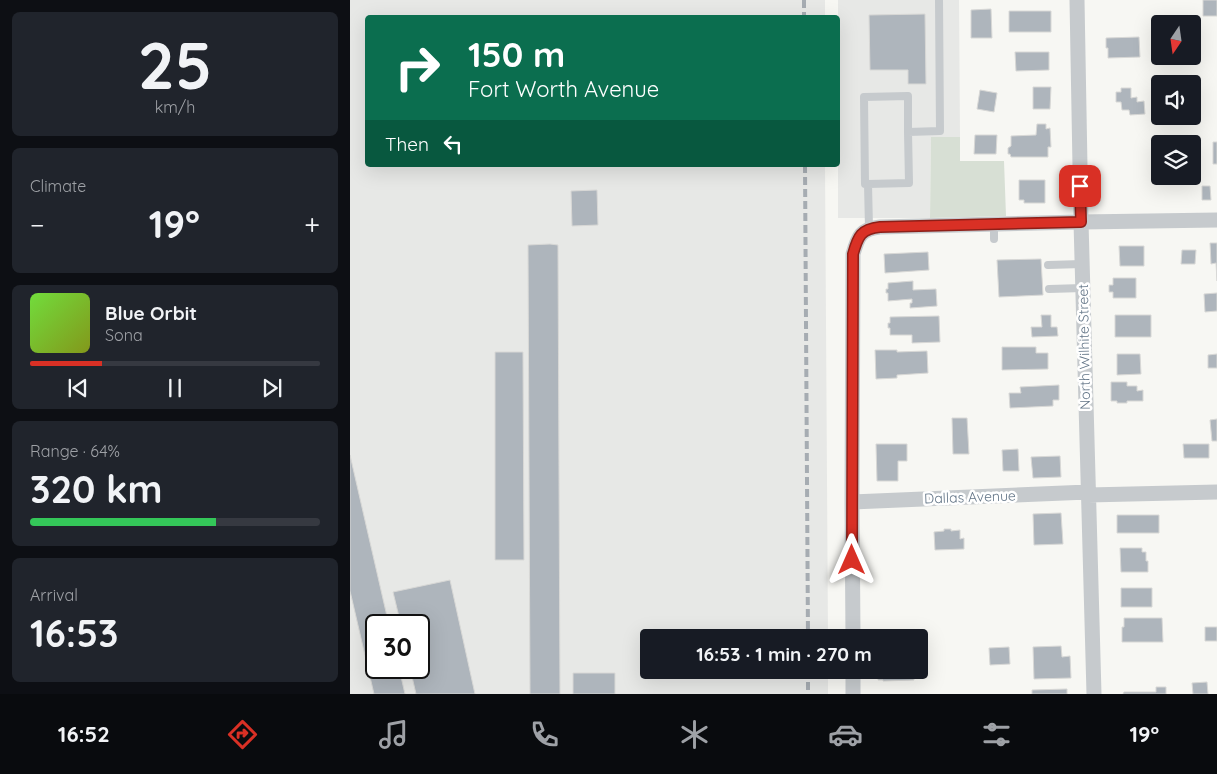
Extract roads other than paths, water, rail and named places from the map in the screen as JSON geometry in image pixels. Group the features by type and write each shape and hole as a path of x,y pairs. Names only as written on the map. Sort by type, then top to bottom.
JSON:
{"street":[{"name":"North Wilhite Street","path":"1077,0 1094,694"},
{"path":"852,629 853,254 864,234 880,227 994,231 1081,222 1217,220"},
{"name":"Dallas Avenue","path":"852,502 1088,494 1217,492"},
{"path":"853,679 853,694"}],"lane":[{"path":"908,132 940,131 939,0"},
{"path":"908,96 908,132 909,183 865,184 864,97 908,96"},
{"path":"864,234 868,184"},
{"path":"1048,265 1082,264"},
{"path":"1049,289 1083,288"}],"railway":[{"path":"804,0 804,15"},
{"path":"805,167 808,629"},
{"path":"808,679 808,694"}]}
